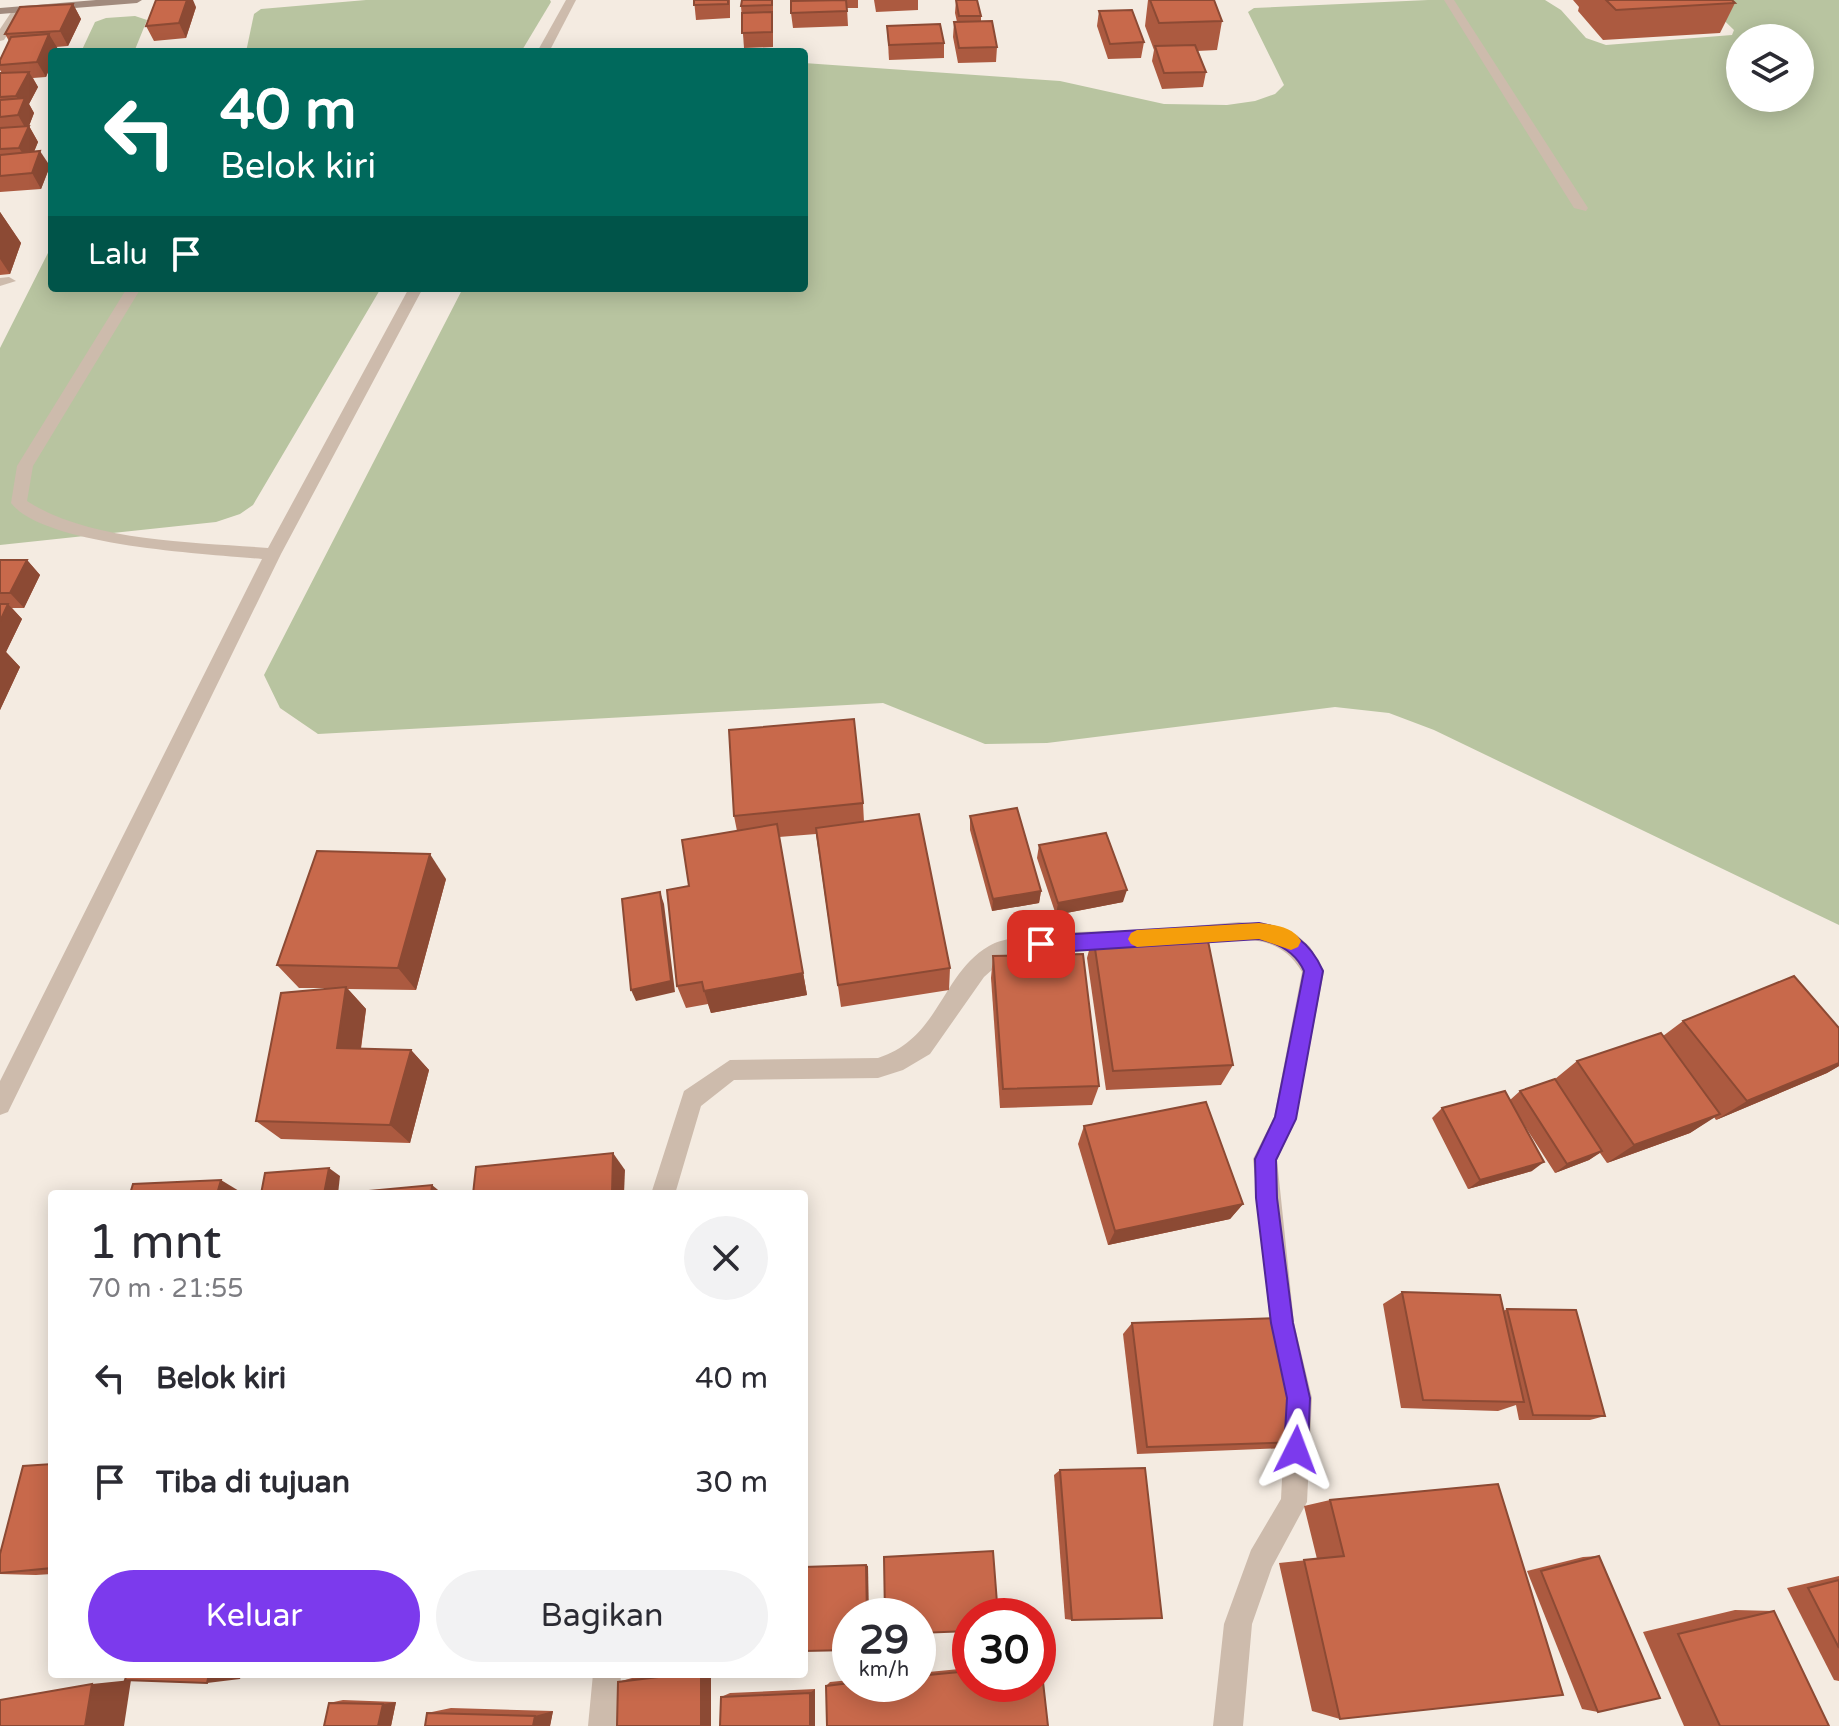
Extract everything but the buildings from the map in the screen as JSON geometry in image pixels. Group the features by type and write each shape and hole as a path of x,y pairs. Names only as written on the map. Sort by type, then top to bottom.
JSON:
{"street":[{"path":"0,11 137,0"},
{"path":"545,48 571,0"},
{"path":"1449,0 1581,208"},
{"path":"0,38 18,10"},
{"path":"132,292 25,466 19,503 45,521 111,535 273,554"},
{"path":"0,1104 273,554 414,292"},
{"path":"1165,937 1259,931 1282,935 1307,957 1313,971 1285,1119 1265,1159 1282,1323 1299,1398 1294,1502 1261,1560 1238,1624 1228,1726"},
{"path":"664,1190 692,1099 730,1070 868,1068 903,1060 922,1047 977,970 996,953 1041,944 1134,939"},
{"path":"603,1726 607,1678"}],"green space":[{"path":"366,0 551,2 523,48 247,48 254,14 261,9"},
{"path":"1428,0 1545,0 1561,10 1586,38 1606,45 1726,35 1726,112 1814,112 1814,24 1728,24 1703,0 1839,0 1839,925 1434,730 1389,713 1335,707 1047,743 985,744 883,703 318,734 280,708 264,675 461,292 808,292 808,63 1060,81 1164,104 1227,105 1255,101 1275,94 1284,85 1248,12 1254,8"},
{"path":"135,16 147,20 136,48 83,48 95,22"},
{"path":"48,253 48,292 379,292 253,505 240,514 216,522 0,545 0,348"}],"slow traffic":[{"path":"1137,939 1259,931 1282,935 1291,941"}],"route":[{"path":"1041,944 1259,931 1282,935 1307,957 1313,971 1285,1119 1265,1159 1282,1323 1299,1398 1296,1450"}]}
